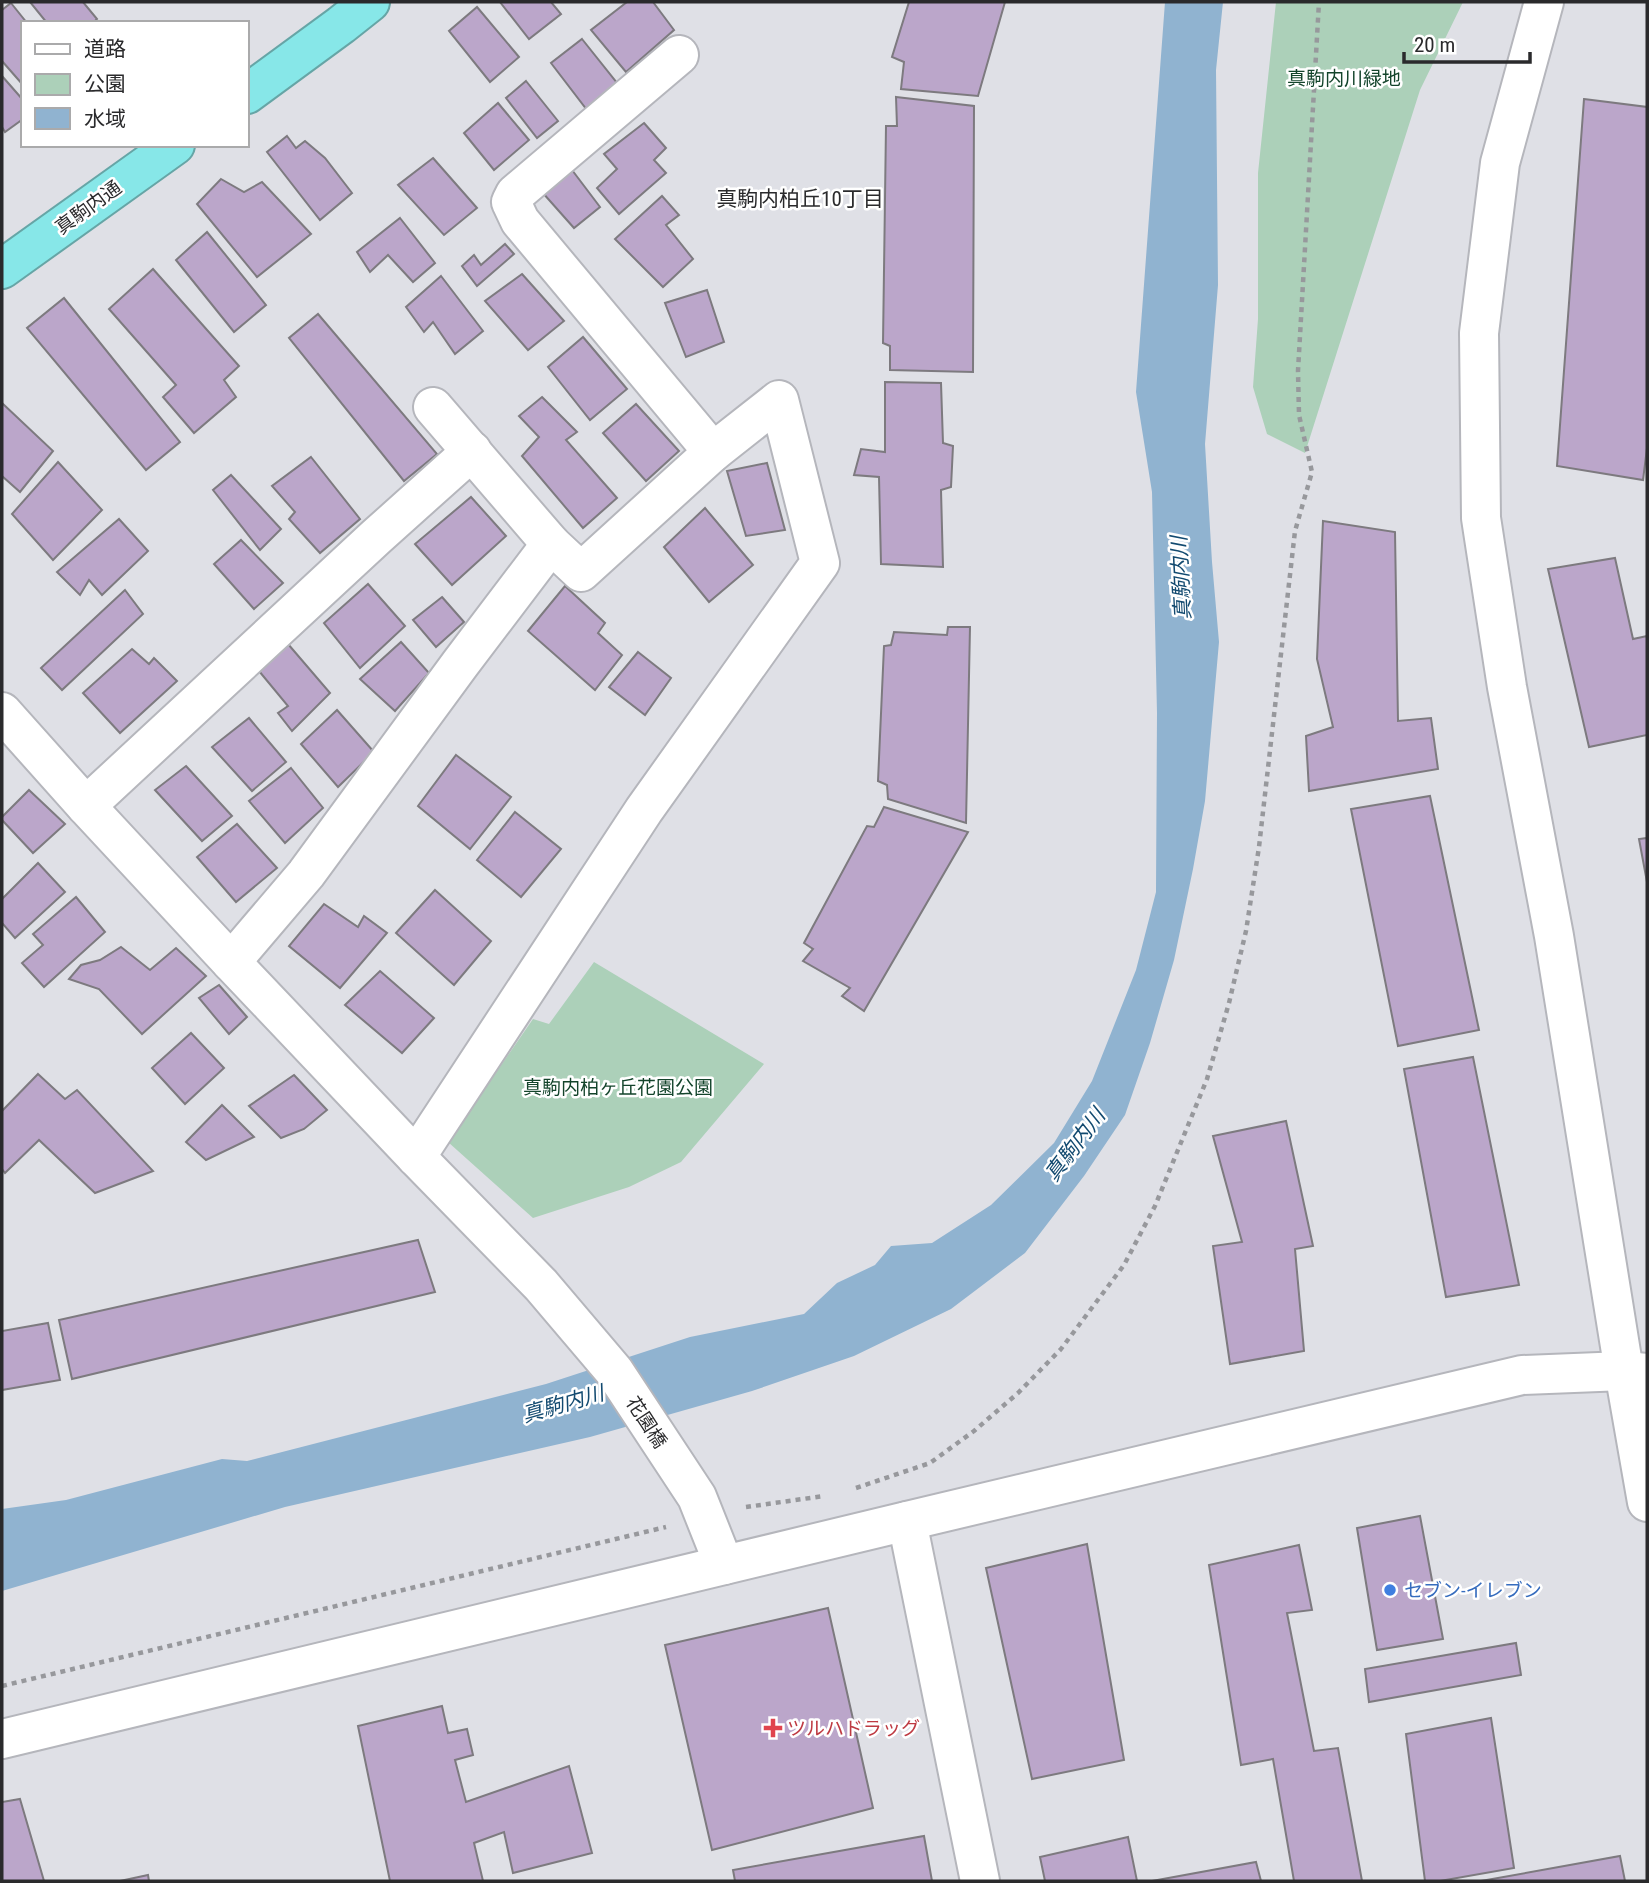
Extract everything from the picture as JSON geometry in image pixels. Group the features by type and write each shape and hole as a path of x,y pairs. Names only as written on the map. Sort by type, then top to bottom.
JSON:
{"highway":[{"path":"248,93 370,2"},
{"name":"真駒内通","path":"2,269 172,147"}],"street":[{"path":"1544,2 1500,163 1479,333 1481,518 1507,687 1553,936 1639,1365 1647,1502"},
{"path":"679,55 515,194 511,202 520,220 713,452"},
{"path":"416,1157 644,810 820,563 779,400 713,452 581,572 551,544 433,407"},
{"path":"86,806 472,451"},
{"path":"231,962 306,874 551,544"},
{"name":"花園橋","path":"5,721 416,1157 541,1285 614,1371 700,1507 724,1565"},
{"path":"2,1739 1522,1375 1639,1365"},
{"path":"907,1521 980,1881"}],"path":[{"path":"852,1489 930,1464 1018,1393 1061,1349 1124,1265 1155,1206 1207,1079 1246,931 1259,847 1295,531 1312,472 1299,415 1298,371 1319,2"},
{"path":"2,1686 655,1531 700,1507 747,1507 825,1496"}],"green space":[{"name":"真駒内川緑地","path":"1276,2 1463,2 1420,90 1305,453 1267,434 1253,387 1258,319 1258,173"},
{"name":"真駒内柏ヶ丘花園公園","path":"594,962 764,1064 681,1162 629,1187 533,1218 448,1142 533,1019 549,1024"}],"water":[{"name":"真駒内川","path":"1165,2 1223,2 1216,70 1218,285 1205,444 1219,642 1205,801 1174,960 1150,1043 1125,1115 1084,1176 1025,1253 951,1309 854,1356 752,1391 590,1437 285,1507 2,1591 2,1509 66,1500 222,1459 247,1461 546,1384 690,1337 804,1314 837,1283 875,1265 891,1246 932,1243 991,1205 1054,1143 1092,1081 1136,970 1156,892 1157,713 1152,492 1136,392"}],"building":[{"path":"30,2 83,2 97,19 95,21 45,21"},
{"path":"500,2 551,2 561,14 529,39"},
{"path":"627,2 653,2 674,30 626,72 591,30"},
{"path":"909,2 1005,2 978,96 901,89 904,62 892,57"},
{"path":"11,3 25,21 21,21 21,83 2,61 2,10"},
{"path":"477,7 519,57 490,82 449,31"},
{"path":"582,39 617,83 587,110 551,63"},
{"path":"2,76 21,98 21,120 5,132 2,127"},
{"path":"526,81 558,121 537,138 506,98"},
{"path":"896,97 974,106 973,372 890,370 890,346 883,343 886,126 897,126"},
{"path":"1584,99 1647,107 1647,448 1643,480 1557,466"},
{"path":"498,103 529,140 494,170 464,133"},
{"path":"644,123 666,148 654,160 666,173 619,214 597,188 617,169 604,154"},
{"path":"287,136 296,148 305,141 325,158 352,193 320,220 267,152"},
{"path":"433,158 477,208 444,235 398,185"},
{"path":"569,166 600,207 574,228 542,192"},
{"path":"221,179 244,192 262,182 311,234 257,277 197,204"},
{"path":"662,196 679,215 666,225 693,259 663,287 615,239"},
{"path":"400,218 435,263 413,282 388,255 370,272 357,252"},
{"path":"207,232 266,305 234,332 176,260"},
{"path":"505,244 514,254 477,286 462,266 474,255 481,265"},
{"path":"153,269 239,366 224,380 236,397 194,433 163,397 176,385 109,309"},
{"path":"522,274 564,321 528,350 485,301"},
{"path":"441,276 483,331 455,354 433,322 424,332 406,307"},
{"path":"707,290 724,342 686,357 665,303"},
{"path":"64,298 180,442 146,470 27,328"},
{"path":"318,314 437,454 404,481 289,338"},
{"path":"583,337 627,389 590,420 548,367"},
{"path":"885,382 941,383 943,443 953,446 951,487 941,490 943,567 881,564 879,477 854,475 861,449 885,452"},
{"path":"542,397 577,432 566,440 617,498 583,528 522,456 539,437 519,416"},
{"path":"2,403 53,451 20,492 2,476"},
{"path":"636,404 679,451 646,481 603,433"},
{"path":"311,457 360,519 320,553 289,519 295,512 272,486"},
{"path":"58,462 102,510 53,560 12,514"},
{"path":"767,463 785,530 746,536 727,471"},
{"path":"231,475 281,529 260,550 213,490"},
{"path":"471,497 506,536 452,585 415,544"},
{"path":"705,508 753,565 709,602 664,547"},
{"path":"119,519 148,551 102,595 89,580 80,595 57,572"},
{"path":"1323,521 1395,532 1398,721 1431,718 1438,769 1309,791 1306,736 1333,727 1317,659"},
{"path":"241,540 283,583 254,609 214,564"},
{"path":"1615,558 1633,639 1647,636 1647,735 1589,747 1548,569"},
{"path":"368,584 405,626 360,668 324,623"},
{"path":"565,586 605,623 598,633 622,655 595,690 528,631"},
{"path":"125,590 143,614 62,690 41,668"},
{"path":"442,597 464,622 436,647 413,620"},
{"path":"948,627 970,627 966,823 888,799 887,785 878,781 884,646 891,645 894,632 947,635"},
{"path":"401,642 429,673 395,711 360,679"},
{"path":"288,644 330,693 292,731 278,713 288,706 259,671"},
{"path":"132,649 149,664 154,658 177,681 120,733 83,693"},
{"path":"638,652 671,678 645,715 609,687"},
{"path":"337,710 374,752 338,787 301,744"},
{"path":"249,718 286,762 252,791 212,747"},
{"path":"456,755 511,797 470,849 418,806"},
{"path":"186,766 232,816 202,841 155,790"},
{"path":"291,768 323,808 285,843 249,801"},
{"path":"29,790 65,824 33,853 2,820"},
{"path":"1430,796 1479,1030 1398,1046 1351,809"},
{"path":"884,807 968,832 864,1011 842,996 850,988 803,961 813,949 804,943 867,826 874,827"},
{"path":"515,812 561,849 521,897 477,860"},
{"path":"237,824 277,868 236,902 197,857"},
{"path":"1647,838 1647,882 1639,839"},
{"path":"38,863 65,892 15,938 2,923 2,899"},
{"path":"435,890 491,941 454,985 396,933"},
{"path":"76,897 105,932 44,987 22,963 43,945 33,934"},
{"path":"324,904 358,927 364,916 387,933 340,988 289,946"},
{"path":"121,947 150,970 176,948 206,976 142,1034 99,989 69,979 81,965 100,960"},
{"path":"380,971 434,1018 402,1053 345,1005"},
{"path":"219,985 247,1017 229,1034 199,998"},
{"path":"191,1033 224,1068 185,1104 152,1068"},
{"path":"1473,1057 1519,1285 1446,1297 1404,1069"},
{"path":"38,1074 65,1099 77,1090 153,1171 95,1193 39,1140 5,1173 2,1169 2,1111"},
{"path":"294,1075 327,1110 304,1129 281,1138 249,1106"},
{"path":"222,1105 254,1137 206,1160 186,1142"},
{"path":"1286,1121 1313,1246 1295,1249 1304,1351 1230,1364 1213,1246 1242,1242 1213,1136"},
{"path":"418,1240 435,1292 72,1379 59,1320"},
{"path":"48,1323 60,1380 2,1390 2,1331"},
{"path":"1420,1516 1443,1639 1377,1650 1357,1528"},
{"path":"1087,1544 1124,1760 1032,1779 986,1568"},
{"path":"1299,1545 1312,1610 1287,1613 1314,1751 1338,1748 1362,1881 1294,1881 1273,1759 1241,1765 1209,1565"},
{"path":"828,1608 873,1808 712,1850 665,1645"},
{"path":"1516,1643 1521,1675 1369,1702 1365,1669"},
{"path":"442,1706 448,1733 467,1729 473,1755 455,1760 466,1802 569,1766 592,1853 513,1873 504,1832 474,1843 483,1881 390,1881 358,1726"},
{"path":"1491,1718 1514,1868 1440,1881 1425,1881 1406,1734"},
{"path":"20,1799 44,1881 2,1881 2,1802"},
{"path":"924,1836 932,1881 735,1881 733,1870"},
{"path":"1128,1837 1137,1881 1045,1881 1040,1857"},
{"path":"1620,1856 1625,1881 1481,1881"},
{"path":"1256,1862 1261,1881 1152,1881"},
{"path":"148,1875 149,1881 120,1881"}],"place":[{"name":"セブン-イレブン","path":"1390,1590"},
{"name":"ツルハドラッグ","path":"773,1728"}],"district":[{"name":"真駒内柏丘10丁目","path":"800,199"}]}
